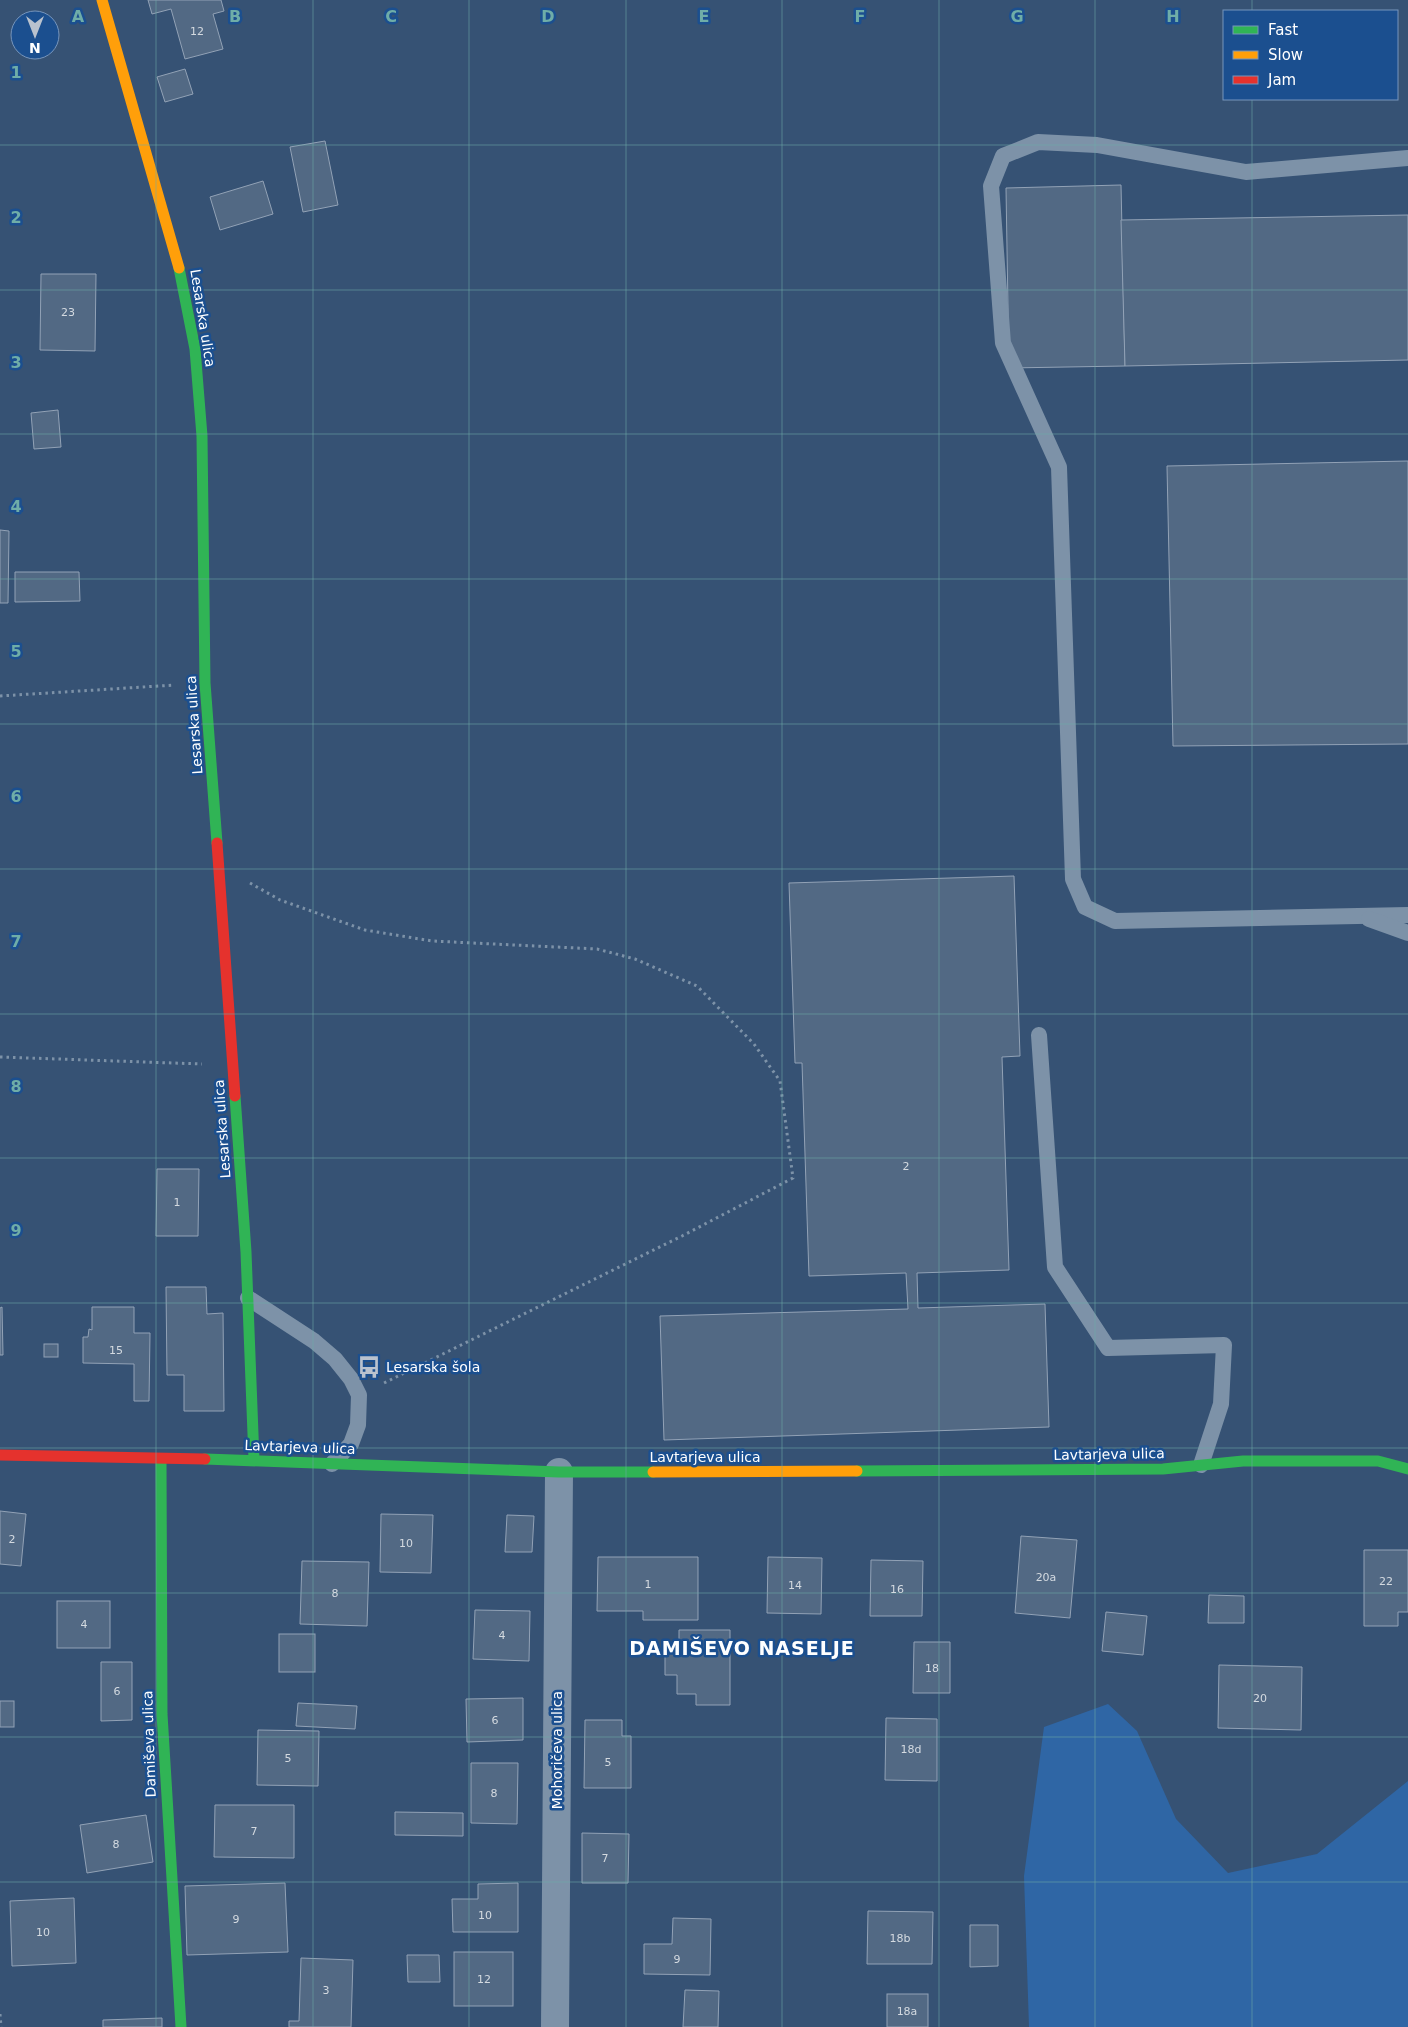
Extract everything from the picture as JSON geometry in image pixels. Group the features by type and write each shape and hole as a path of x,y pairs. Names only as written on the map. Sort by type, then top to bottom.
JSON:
{"street":[{"name":"Lesarska ulica","path":"102,0 176,252 193,340 202,436 205,683 220,873 248,1298 254,1460"},
{"name":"Lavtarjeva ulica","path":"0,1456 254,1460 558,1472 1153,1470 1243,1461 1378,1461 1408,1469"},
{"name":"Damiševa ulica","path":"161,1460 162,1714 181,2027"},
{"name":"Mohoričeva ulica","path":"555,2027 558,1472"}],"lane":[{"path":"1408,158 1246,172 1097,145 1038,142 1003,156 991,186 1003,343 1059,467 1073,878 1085,907 1115,921 1408,915"},
{"path":"1360,916 1408,934"},
{"path":"1039,1035 1055,1267 1108,1348 1224,1345 1221,1404 1201,1465"},
{"path":"248,1298 314,1341 335,1359 351,1379 358,1395 358,1425 351,1444 332,1464"}],"path":[{"path":"0,696 205,683"},
{"path":"220,873 240,877 280,900 365,930 432,941 597,949 635,959 697,986 754,1044 780,1081 793,1178 682,1236 358,1395"},
{"path":"0,1057 232,1065"},
{"path":"0,2014 1,2027"}],"shaded area":[{"path":"1108,1704 1137,1731 1176,1819 1228,1873 1317,1854 1408,1781 1408,2027 1029,2027 1024,1876 1044,1727"}],"building":[{"path":"148,0 221,0 224,11 213,14 223,49 185,59 171,9 152,14"},
{"path":"185,69 193,94 165,102 157,77"},
{"path":"325,141 338,205 303,212 290,147"},
{"path":"263,181 273,214 220,230 210,197"},
{"path":"1121,185 1125,366 1009,368 1006,188"},
{"path":"1408,215 1408,360 1125,366 1121,220"},
{"path":"41,274 96,274 95,351 40,350"},
{"path":"58,410 61,447 34,449 31,413"},
{"path":"1408,461 1408,744 1173,746 1167,466"},
{"path":"0,530 9,531 8,603 0,603"},
{"path":"15,572 79,572 80,601 15,602"},
{"path":"1014,876 1020,1056 1002,1057 1009,1270 917,1273 918,1308 1045,1304 1049,1427 664,1440 660,1316 908,1309 906,1273 809,1276 802,1063 795,1063 789,883"},
{"path":"157,1169 199,1169 198,1236 156,1236"},
{"path":"166,1287 206,1287 207,1314 223,1313 224,1411 184,1411 184,1375 167,1375"},
{"path":"2,1307 3,1355 0,1355 0,1308"},
{"path":"92,1307 134,1307 134,1333 150,1333 149,1401 134,1401 134,1364 83,1363 83,1337 88,1337 89,1329 92,1330"},
{"path":"44,1344 58,1344 58,1357 44,1357"},
{"path":"0,1511 26,1514 21,1566 0,1564"},
{"path":"381,1514 433,1515 431,1573 380,1572"},
{"path":"507,1515 534,1516 532,1552 505,1552"},
{"path":"1021,1536 1077,1540 1070,1618 1015,1613"},
{"path":"1364,1550 1408,1550 1408,1612 1398,1612 1398,1626 1364,1626"},
{"path":"598,1557 698,1557 698,1620 643,1620 643,1611 597,1611"},
{"path":"768,1557 822,1558 821,1614 767,1613"},
{"path":"871,1560 923,1561 922,1616 870,1616"},
{"path":"302,1561 369,1562 367,1626 300,1624"},
{"path":"1209,1595 1244,1596 1244,1623 1208,1623"},
{"path":"57,1601 110,1601 110,1648 57,1648"},
{"path":"475,1610 530,1611 529,1661 473,1659"},
{"path":"1106,1612 1147,1616 1143,1655 1102,1651"},
{"path":"679,1630 730,1630 730,1705 696,1705 696,1694 677,1694 677,1675 665,1675 665,1643 679,1643"},
{"path":"279,1634 315,1634 315,1672 279,1672"},
{"path":"914,1642 950,1642 950,1693 913,1693"},
{"path":"101,1662 132,1662 132,1720 101,1721"},
{"path":"1219,1665 1302,1667 1301,1730 1218,1728"},
{"path":"523,1698 523,1740 467,1742 466,1699"},
{"path":"0,1701 14,1701 14,1727 0,1727"},
{"path":"298,1703 357,1706 355,1729 296,1726"},
{"path":"886,1718 937,1719 937,1781 885,1780"},
{"path":"585,1720 622,1720 622,1736 631,1736 631,1788 584,1788"},
{"path":"258,1730 319,1731 318,1786 257,1785"},
{"path":"471,1763 518,1763 517,1824 471,1823"},
{"path":"215,1805 294,1805 294,1858 214,1857"},
{"path":"395,1812 463,1813 463,1836 395,1835"},
{"path":"146,1815 153,1862 87,1873 80,1825"},
{"path":"582,1833 629,1834 628,1883 582,1883"},
{"path":"285,1883 288,1952 187,1955 185,1886"},
{"path":"518,1883 518,1932 453,1932 452,1899 478,1899 478,1884"},
{"path":"74,1898 76,1963 12,1966 10,1901"},
{"path":"868,1911 933,1912 932,1964 867,1964"},
{"path":"673,1918 711,1919 710,1975 644,1974 644,1944 672,1944"},
{"path":"970,1925 998,1925 998,1966 970,1967"},
{"path":"454,1952 513,1952 513,2006 454,2006"},
{"path":"407,1955 439,1955 440,1982 408,1982"},
{"path":"301,1958 353,1960 351,2027 289,2027 289,2021 299,2021"},
{"path":"685,1990 719,1991 718,2027 683,2027"},
{"path":"887,1994 928,1994 928,2027 887,2027"},
{"path":"162,2018 162,2027 103,2027 103,2020"}],"traffic: fast":[{"path":"179,268 195,349 202,436 205,683 217,843"},
{"path":"235,1096 246,1252 254,1460"},
{"path":"205,1459 559,1472 653,1472"},
{"path":"161,1460 162,1714 181,2027"},
{"path":"857,1471 1163,1469 1243,1461 1378,1461 1408,1469"}],"traffic: slow":[{"path":"102,0 179,268"},
{"path":"653,1472 857,1471"}],"traffic: jam":[{"path":"217,843 235,1096"},
{"path":"0,1455 205,1459"}],"place":[{"name":"Lesarska šola","path":"369,1367"}],"district":[{"name":"DAMIŠEVO NASELJE","path":"742,1648"}]}
